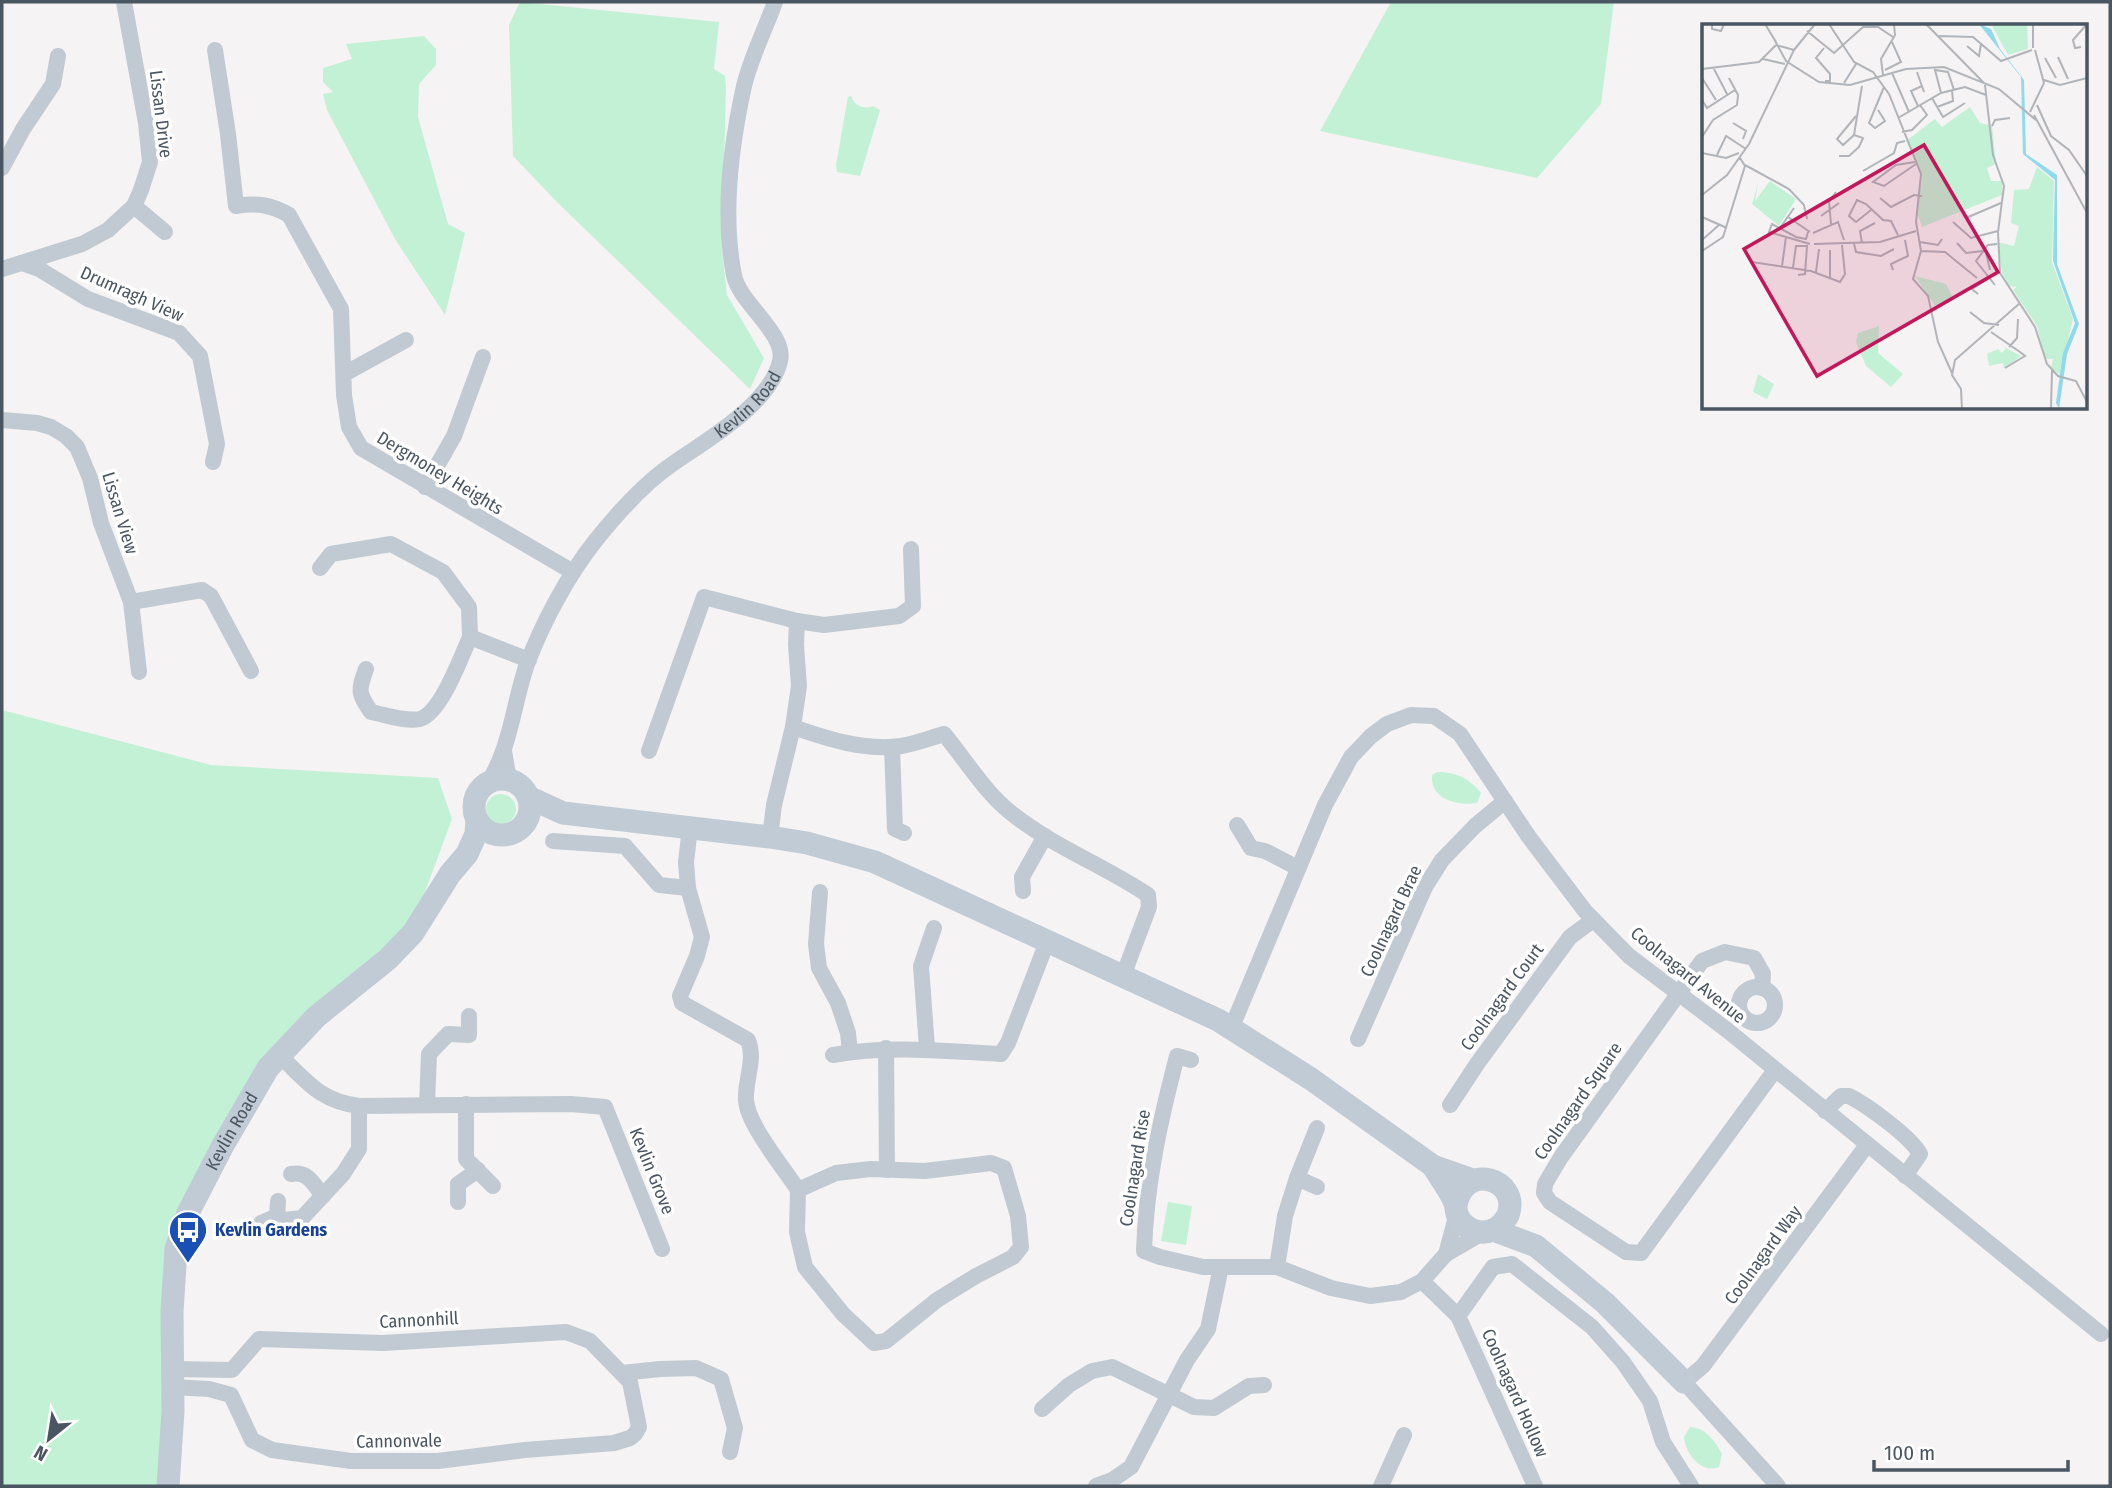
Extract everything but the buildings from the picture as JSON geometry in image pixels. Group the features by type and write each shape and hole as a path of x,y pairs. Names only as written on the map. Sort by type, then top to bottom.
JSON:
{"street":[{"name":"Lissan Drive","path":"2,269 82,244 108,230 134,206 150,162 146,123 124,2"},
{"name":"Kevlin Road","path":"498,782 529,660 573,572 596,539 635,497 669,466 727,427 761,394 772,380 781,359 776,338 752,309 734,279 730,216 730,176 744,85 775,2"},
{"name":"Dergmoney Heights","path":"215,50 236,206 258,203 274,206 289,215 341,309 344,395 349,428 361,449 573,572"},
{"path":"2,169 23,129 53,84 58,56"},
{"path":"134,206 164,232"},
{"name":"Drumragh View","path":"22,262 39,269 88,299 179,333 200,356 217,444 213,462"},
{"path":"344,374 406,340"},
{"path":"425,487 454,436 483,357"},
{"name":"Lissan View","path":"2,421 37,423 51,427 77,447 90,478 101,523 131,602 139,672"},
{"path":"320,568 331,554 391,544 443,572 469,607 470,637 431,714 420,719 410,719 371,712 360,695 359,687 366,669"},
{"path":"649,751 704,597 797,621 824,625 900,616 913,606 911,550"},
{"path":"131,602 202,590 211,596 251,671"},
{"path":"770,837 774,805 793,727 799,686 797,621"},
{"path":"470,637 529,660"},
{"name":"Coolnagard Avenue","path":"1231,1029 1285,906 1325,805 1351,757 1387,724 1410,715 1434,716 1460,734 1529,837 1593,919 1629,956 2101,1334"},
{"path":"793,727 841,743 892,747 944,734 1008,810 1045,836 1121,876 1148,895 1149,907 1123,976"},
{"path":"892,747 895,829 904,833"},
{"name":"Kevlin Road","path":"498,782 504,751"},
{"path":"563,813 525,823 514,832 499,835 483,828 474,812 476,798 498,782 519,785 528,797 563,813 770,837 807,843 875,862 1217,1020 1311,1080 1433,1166 1473,1181"},
{"path":"525,823 530,812 528,797"},
{"name":"Coolnagard Brae","path":"1358,1039 1425,887 1441,860 1505,801"},
{"name":"Kevlin Road","path":"168,1486 173,1410 172,1312 176,1249 188,1213 252,1094 279,1055 316,1017 388,959 413,933 450,874 467,854 476,834 477,820"},
{"path":"1237,825 1251,848 1265,851 1298,868"},
{"path":"690,828 686,862 688,888 702,937 680,996 682,1003 748,1040 752,1051 746,1101 752,1121 798,1190 796,1232 805,1267 844,1314 874,1343 886,1342 937,1300 1013,1257 1021,1247 1018,1216 1004,1168 991,1163 925,1171 871,1169 836,1173 798,1190"},
{"name":"Kevlin Road","path":"467,854 499,835"},
{"path":"1023,891 1022,877 1045,836"},
{"path":"553,841 625,846 659,885 688,888"},
{"path":"820,891 816,944 819,968 838,1003 848,1033 850,1052"},
{"name":"Coolnagard Court","path":"1450,1105 1570,937 1593,919"},
{"path":"927,1048 920,966 934,928"},
{"path":"833,1055 886,1048 927,1048 1001,1054 1047,942"},
{"path":"1678,993 1702,961 1724,952 1754,958 1763,974 1762,988"},
{"name":"Coolnagard Square","path":"1678,993 1556,1166 1545,1184 1544,1193 1550,1202 1626,1252 1641,1253 1774,1070"},
{"path":"428,1104 429,1054 448,1034 469,1035 469,1016"},
{"path":"886,1048 887,1170"},
{"path":"279,1055 321,1095 341,1104 466,1104 466,1159 493,1186"},
{"name":"Coolnagard Rise","path":"1191,1060 1177,1056 1157,1134 1145,1205 1144,1251 1203,1267 1277,1267 1331,1288 1370,1296 1401,1292 1422,1281"},
{"path":"1825,1111 1841,1096 1849,1096 1916,1146 1920,1154 1905,1176"},
{"name":"Kevlin Grove","path":"466,1104 571,1104 605,1107 663,1249"},
{"path":"261,1223 277,1209 285,1220 302,1217 343,1174 359,1149 359,1106"},
{"path":"1277,1267 1285,1216 1317,1128"},
{"name":"Coolnagard Way","path":"1684,1382 1703,1366 1867,1145"},
{"path":"1433,1166 1467,1227 1536,1246"},
{"path":"458,1202 458,1184 478,1170"},
{"path":"290,1174 300,1172 307,1176 323,1196"},
{"path":"1297,1178 1317,1187"},
{"path":"1447,1254 1462,1188 1473,1181 1486,1178 1502,1186 1536,1246 1605,1303 1684,1382 1778,1486"},
{"path":"1422,1281 1447,1254 1506,1219 1510,1201"},
{"name":"Coolnagard Hollow","path":"1458,1316 1493,1267 1512,1264 1591,1327 1623,1362 1650,1401 1663,1441 1691,1486"},
{"path":"1096,1486 1112,1480 1131,1467 1187,1360 1208,1329 1221,1267"},
{"name":"Coolnagard Hollow","path":"1422,1281 1458,1316 1535,1486"},
{"name":"Cannonhill","path":"173,1378 232,1370 259,1339 383,1343 566,1332 590,1341 630,1382 638,1414"},
{"path":"1042,1409 1069,1385 1092,1371 1112,1367 1194,1407 1214,1408 1249,1386 1264,1385"},
{"path":"622,1373 660,1368 696,1368 721,1379 735,1428 730,1452"},
{"name":"Cannonvale","path":"173,1378 231,1395 252,1440 272,1450 351,1461 438,1461 614,1443 635,1434 639,1427 638,1414"},
{"path":"1381,1486 1404,1435"}],"green space":[{"path":"520,2 719,22 714,69 725,76 726,86 722,250 727,295 764,358 750,389 513,156 509,25"},
{"path":"1391,2 1614,2 1601,104 1537,178 1320,131"},
{"path":"424,36 436,49 436,65 419,84 418,117 448,224 465,233 445,315 395,239 327,110 323,94 333,92 323,82 323,68 352,59 346,44"},
{"path":"851,96 860,106 873,106 880,110 860,176 837,172 836,165 848,97"},
{"path":"2,710 211,765 438,778 452,819 422,900 408,927 314,1013 184,1210 164,1486 2,1486"},
{"path":"1437,772 1450,773 1472,783 1481,793 1477,803 1454,802 1441,796 1433,784 1432,775"},
{"path":"501,794 507,795 515,803 515,815 507,823 501,824 495,823 487,815 486,809 487,803 495,795"},
{"path":"1168,1202 1192,1206 1186,1245 1161,1241"},
{"path":"1690,1427 1705,1433 1716,1444 1722,1454 1719,1467 1706,1468 1695,1461 1687,1449 1684,1437"}],"place":[{"name":"Kevlin Gardens","path":"188,1264"}]}
